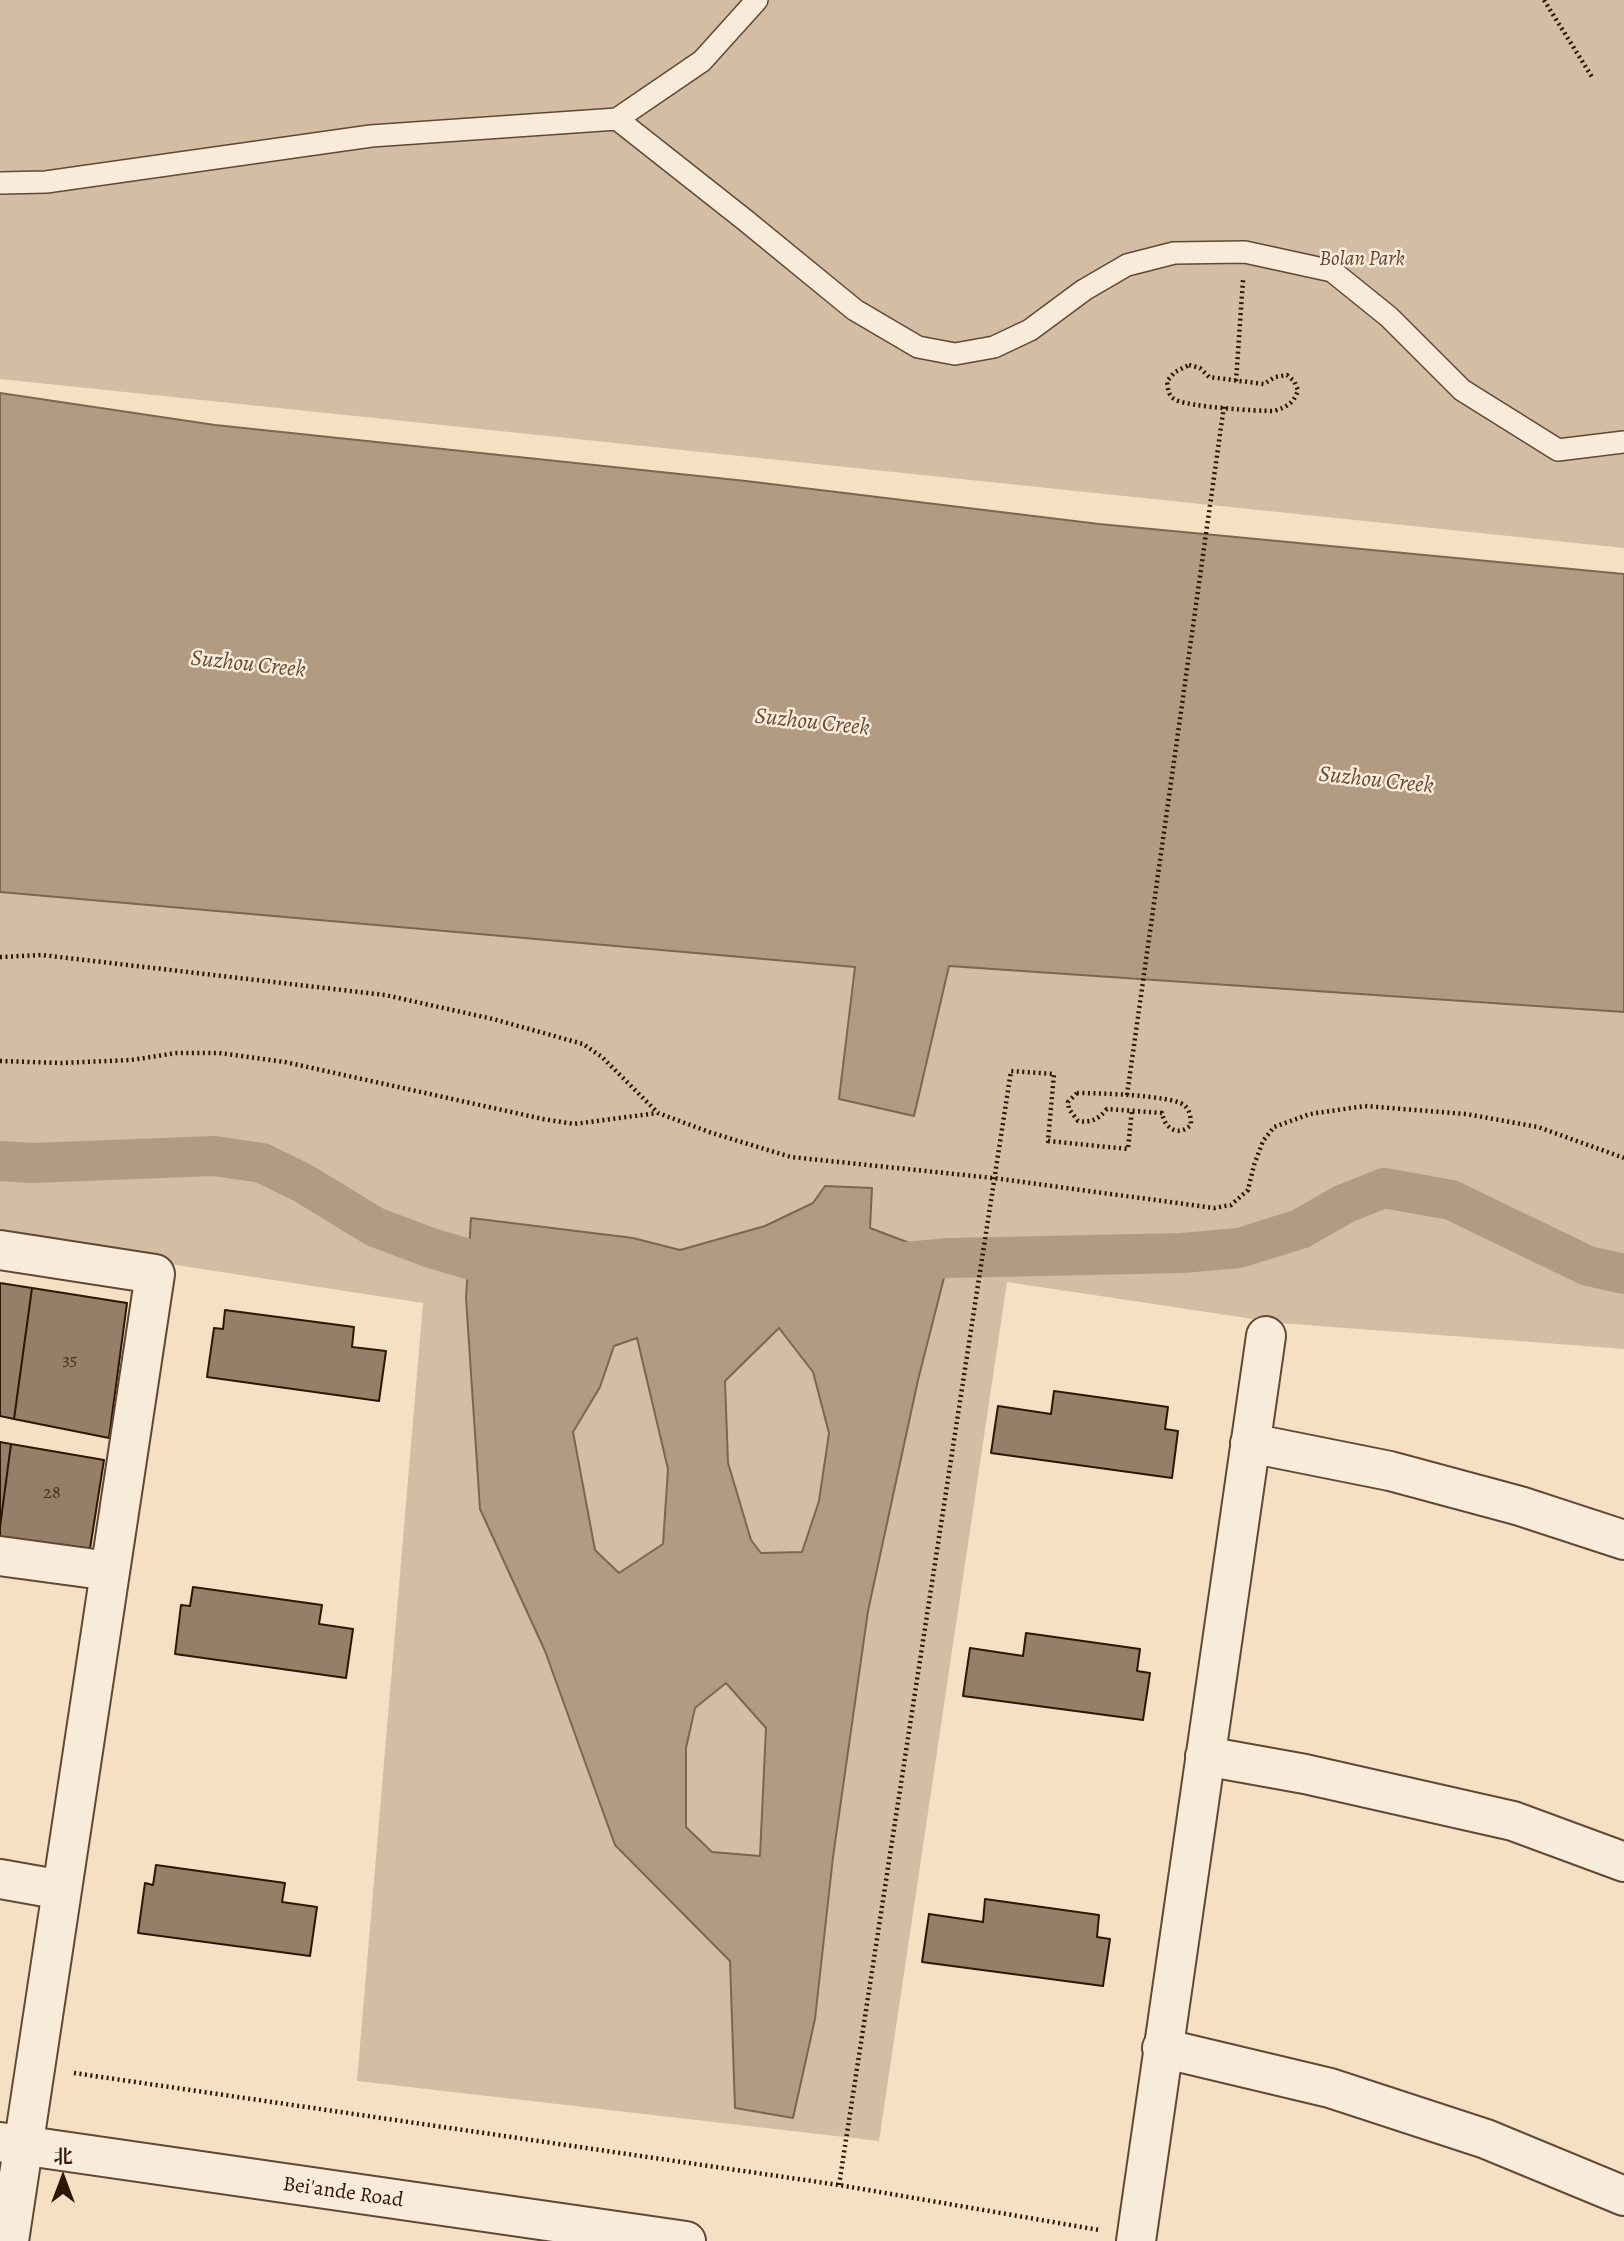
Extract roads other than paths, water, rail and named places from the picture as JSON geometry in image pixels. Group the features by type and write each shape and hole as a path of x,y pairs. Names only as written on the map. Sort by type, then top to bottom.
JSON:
{"street":[{"path":"0,1250 155,1273 37,2068 12,2144 9,2241"},
{"path":"1137,2239 1162,2048 1266,1336"},
{"path":"1250,1443 1390,1471 1520,1506 1624,1540"},
{"path":"0,1556 110,1571"},
{"path":"1205,1756 1305,1774 1513,1821 1624,1862"},
{"path":"0,1879 62,1890"},
{"path":"1162,2048 1343,2092 1486,2139 1624,2196"},
{"name":"Bei'ande Road","path":"12,2144 686,2241"}],"lane":[{"path":"0,183 46,182 371,136 617,119 702,61 757,0"},
{"path":"617,119 855,310 918,347 955,354 995,347 1031,330 1084,290 1127,265 1174,253 1245,252 1332,271 1389,317 1462,390 1558,450 1624,442"}],"water":[{"name":"Suzhou Creek","path":"0,393 215,425 746,481 1099,524 1624,574 1624,1012 949,966 914,1116 839,1099 855,967 0,892"},
{"path":"825,1186 872,1188 870,1228 949,1258 918,1380 868,1611 833,1857 815,2019 793,2118 735,2108 730,1961 615,1845 545,1651 480,1509 466,1298 471,1218 633,1238 680,1250 765,1226 813,1203","holes":["779,1328 813,1372 829,1433 819,1501 802,1552 761,1553 751,1540 728,1463 725,1381","637,1338 668,1469 663,1544 619,1573 595,1550 573,1432 600,1387 614,1346","726,1683 766,1728 760,1856 712,1852 686,1827 686,1748 695,1708"]}],"waterway":[{"path":"0,1161 32,1163 214,1156 262,1163 303,1183 375,1227 431,1248 522,1275"},
{"path":"894,1263 949,1258 1182,1253 1239,1248 1300,1229 1344,1204 1384,1188 1451,1200 1588,1266 1624,1274"}],"park label":[{"name":"Bolan Park","path":"1362,260"}]}
